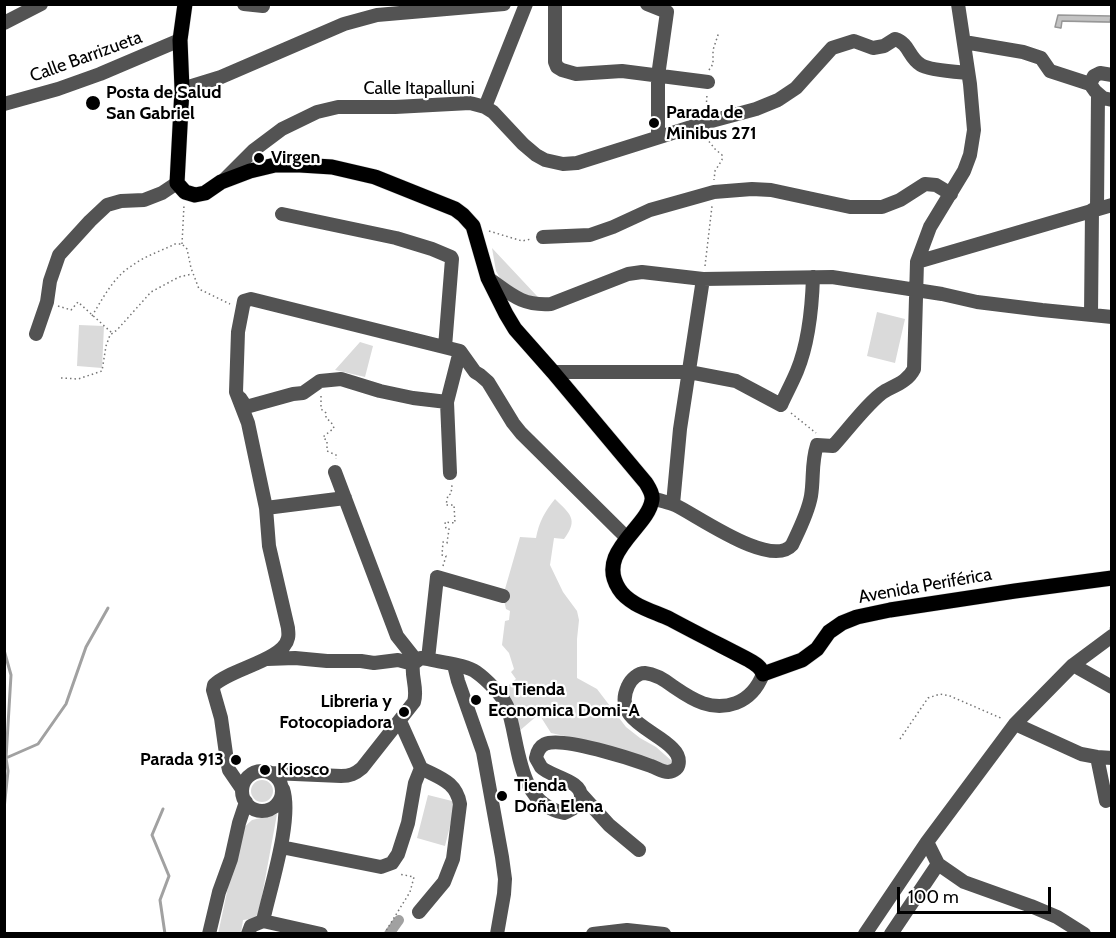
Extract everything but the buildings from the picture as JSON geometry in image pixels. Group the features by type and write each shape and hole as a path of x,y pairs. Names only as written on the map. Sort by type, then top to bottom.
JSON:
{"main road":[{"path":"185,4 180,40 181,188 195,195 205,193 221,182 275,165 332,167 375,177 443,203 463,215 473,226 488,278 515,329 646,483 653,498 649,511 627,538 616,558 615,579 620,590 634,603 758,665 763,674"},
{"name":"Avenida Periférica","path":"763,674 802,660 817,649 829,632 857,617 1004,592 1112,578"}],"street":[{"path":"4,23 41,4"},
{"path":"244,4 263,5"},
{"path":"182,89 221,77 344,24 377,15 504,4"},
{"path":"485,107 526,4"},
{"path":"555,4 555,63 562,70 576,74 622,71 708,82"},
{"path":"647,4 667,12 658,76 658,137"},
{"path":"653,498 673,504 740,542 776,552 788,550 811,498 813,462 817,445 833,446 882,393 911,375 914,369 917,262 930,227 964,171 970,155 974,130 970,84 958,4"},
{"name":"Calle Itapalluni","path":"221,182 254,150 282,129 317,112 338,107 470,104 485,107 493,112 536,155 545,160 563,164 596,158 658,137 756,109 778,100 796,88 832,48 854,41 873,48 884,46 895,39 902,41 914,59 923,67 968,73"},
{"name":"Calle Barrizueta","path":"4,104 100,74 180,40"},
{"path":"964,42 1023,52 1041,58 1050,70 1094,89 1112,100"},
{"path":"488,278 514,296 537,305 551,304 628,274 642,272 703,279 832,277 977,302 1105,313 1095,209 1094,76 1100,73 1112,75"},
{"path":"543,237 590,235 650,210 714,192 771,190 850,207 882,207 900,200 925,184 936,185 951,194"},
{"path":"36,334 59,255 98,213 107,205 121,201 144,200 181,188"},
{"path":"917,262 1112,205"},
{"path":"282,214 396,238 450,257 452,259 445,347"},
{"path":"553,372 689,372 736,381 781,405 798,369 807,337 813,277"},
{"path":"673,504 680,429 703,279"},
{"path":"503,596 436,577 419,661 412,672 416,698 362,768 348,776 299,774 280,790 277,805 267,810 248,800 229,770 221,718 213,690 214,685 222,678 281,650 286,644 288,628 268,546 266,508 248,423 236,392 238,332 244,301 251,299 460,351 475,372 488,382 521,433 627,538"},
{"path":"450,473 447,402 460,351"},
{"path":"236,392 246,407 303,393 320,381 340,380 413,398 447,402"},
{"path":"334,472 397,636 419,661"},
{"path":"266,508 345,498"},
{"path":"865,933 927,842 1015,724 1073,665 1112,636"},
{"path":"265,659 295,658 374,663 398,660 419,661 474,670 489,683 506,704 522,772 540,800 554,811 564,813 577,806 581,800 581,794"},
{"path":"454,665 483,752 502,857 505,879 497,933"},
{"path":"1073,665 1112,687"},
{"path":"639,850 609,825 578,788 540,766 536,758 538,750 543,744 552,742 592,747 663,772 676,770 680,758 674,750 639,726 624,704 629,682 642,673 657,676 685,695 708,706 726,707 743,700 759,684 763,674"},
{"path":"400,721 421,768 455,788 460,804 453,859 444,882 418,912"},
{"path":"1015,724 1081,754 1096,758 1112,758"},
{"path":"1096,758 1106,801"},
{"path":"281,847 381,867 387,866 395,859 408,823 415,783 421,768"},
{"path":"229,770 266,771 280,790 281,847 263,921"},
{"path":"209,933 239,823 248,800 244,782 253,772"},
{"path":"927,842 938,864 964,882 1057,917 1084,933"},
{"path":"891,933 938,864"},
{"path":"248,933 251,926 263,921 321,933"},
{"path":"593,933 627,930 664,933"}],"path":[{"path":"181,188 182,244 187,249 199,289 226,301 235,308 244,301"},
{"path":"703,279 714,192"},
{"path":"473,226 522,241 543,237"},
{"path":"92,316 106,292 132,265 175,244 182,244"},
{"path":"61,378 78,379 102,371 110,335 151,292 179,277 193,274"},
{"path":"47,302 71,310 78,302 112,333"},
{"path":"320,381 321,409 326,413 326,418 334,428 323,437 327,441 327,451 336,454 334,472"},
{"path":"781,405 816,432"},
{"path":"440,578 446,556 442,555 443,542 447,543 449,529 446,529 445,522 455,523 454,505 446,505 448,495 451,494 452,483 447,483 450,473"},
{"path":"900,739 928,698 940,694 950,696 1015,724"},
{"path":"384,933 410,892 414,877 393,873 395,859"}],"shaded area":[{"path":"492,248 551,311 529,309 509,294 496,271"},
{"path":"877,312 905,319 895,363 867,356"},
{"path":"79,325 104,326 102,368 77,366"},
{"path":"360,342 373,346 365,377 335,370"},
{"path":"555,499 571,517 572,522 564,539 554,538 550,565 563,592 577,611 579,620 577,678 597,689 626,727 656,747 673,762 667,768 583,740 551,733 539,714 517,733 502,691 516,679 511,672 514,669 509,653 502,645 505,621 509,620 510,611 506,609 503,596 520,537 536,538 543,517"},
{"path":"262,780 270,783 273,791 270,799 262,802 254,799 251,791 254,783"},
{"path":"428,795 456,802 445,846 417,838"},
{"path":"277,814 258,918 243,920 241,933 218,934 240,831 252,820"}],"waterway":[{"path":"6,758 38,744 66,704 86,647 108,608"},
{"path":"4,650 11,675 6,758 8,771 4,809"},
{"path":"163,809 152,835 169,876 160,900 165,934"},
{"path":"389,934 399,920"}],"place":[{"name":"Posta de Salud San Gabriel","path":"93,103"},
{"name":"Parada de Minibus 271","path":"654,123"},
{"name":"Virgen","path":"259,158"},
{"name":"Su Tienda Economica Domi-A","path":"476,700"},
{"name":"Libreria y Fotocopiadora","path":"404,712"},
{"name":"Parada 913","path":"236,760"},
{"name":"Kiosco","path":"265,770"},
{"name":"Tienda Doña Elena","path":"502,796"}]}
